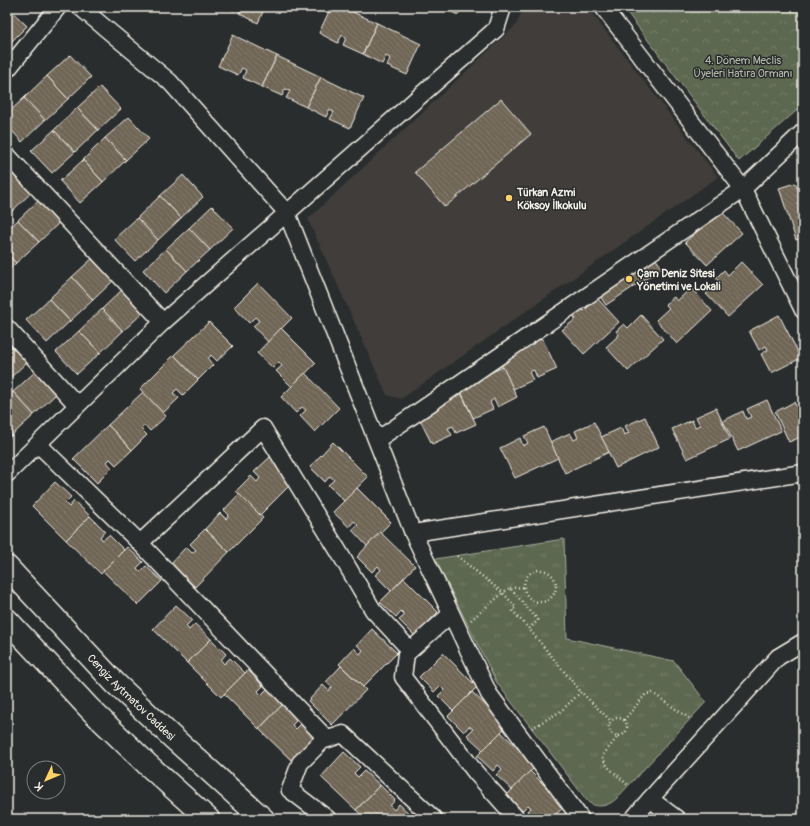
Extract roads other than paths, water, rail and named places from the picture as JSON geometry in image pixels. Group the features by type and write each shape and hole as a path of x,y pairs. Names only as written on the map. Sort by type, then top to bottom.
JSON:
{"main road":[{"name":"Cengiz Aytmatov Caddesi","path":"7,567 115,683 263,819"},
{"path":"7,620 90,709 147,764 208,819"}],"street":[{"path":"7,70 58,7"},
{"path":"80,7 170,82 287,213 413,533 489,694 581,819"},
{"path":"7,474 163,322 496,29 503,7"},
{"path":"603,7 743,189 803,310"},
{"path":"376,440 743,189 803,132"},
{"path":"7,155 163,322"},
{"path":"7,328 77,405"},
{"path":"140,543 263,428 373,610 410,650"},
{"path":"38,444 140,543 327,739"},
{"path":"413,533 803,473"},
{"path":"451,614 406,654 403,677 476,773 517,819"},
{"path":"633,819 778,657 803,642"},
{"path":"328,819 290,790 300,763 322,741 343,734 434,819"},
{"path":"650,799 677,819"}],"place":[{"name":"Türkan Azmi Köksoy İlkokulu","path":"509,198"},
{"name":"Çam Deniz Sitesi Yönetimi ve Lokali","path":"629,279"}],"park label":[{"name":"4. Dönem Meclis Üyeleri Hatıra Ormanı","path":"743,66"}]}
